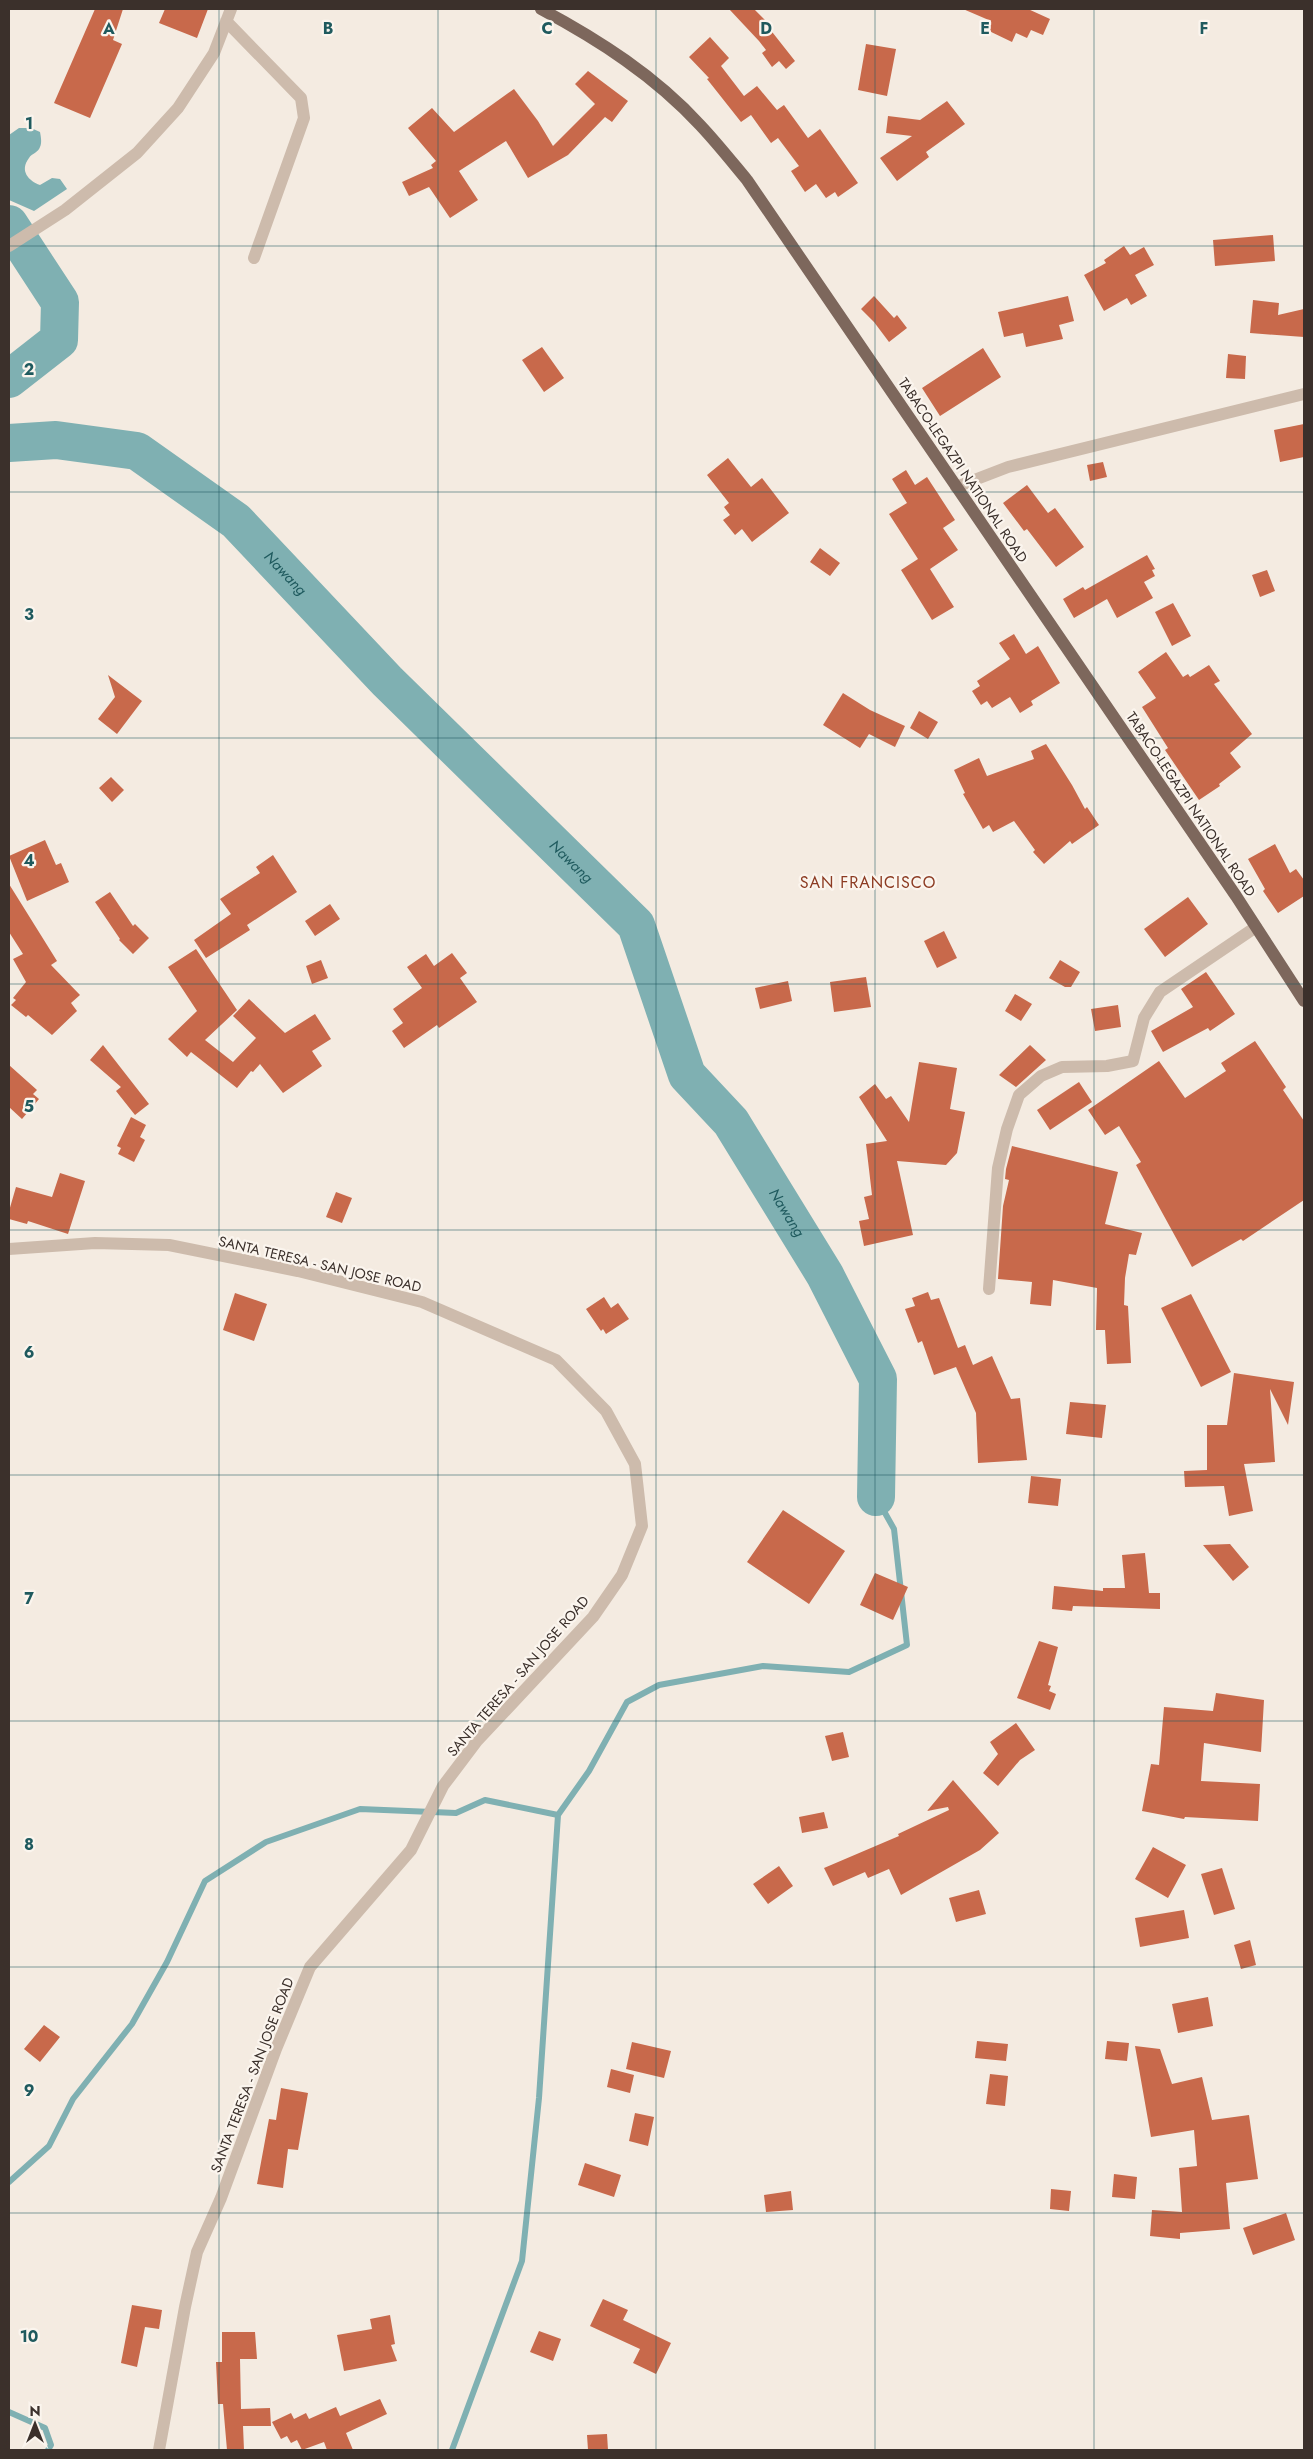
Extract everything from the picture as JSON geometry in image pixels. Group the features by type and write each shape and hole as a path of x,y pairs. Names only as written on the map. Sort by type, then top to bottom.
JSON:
{"main road":[{"name":"TABACO-LEGAZPI NATIONAL ROAD","path":"541,9 595,38 651,80 699,124 747,180 1256,927 1304,1001"}],"street":[{"path":"9,246 65,210 137,153 178,108 214,53 231,9"},
{"path":"226,21 302,98 304,110 304,118 254,258"},
{"path":"956,486 1008,467 1304,394"},
{"path":"989,1288 998,1168 1007,1129 1019,1095 1041,1076 1062,1067 1107,1066 1133,1061 1144,1018 1160,992 1256,927"},
{"name":"SANTA TERESA - SAN JOSE ROAD","path":"9,1249 95,1243 169,1245 298,1271 422,1302 556,1360 606,1411 635,1464 642,1526 622,1575 593,1617 477,1741 443,1786 410,1850 310,1967 283,2031 221,2198 197,2252 159,2450"}],"water":[{"path":"19,128 31,128 40,132 40,147 29,158 25,167 29,178 40,185 52,178 60,179 67,189 34,211 9,200 9,135"}],"building":[{"path":"95,9 123,9 113,40 122,44 90,118 54,103"},
{"path":"165,9 208,9 197,38 159,23"},
{"path":"729,9 754,9 771,26 769,28 795,61 786,69 779,61 772,67 762,53 766,50"},
{"path":"963,9 1028,9 1050,19 1043,35 1031,30 1027,38 1016,33 1012,42 987,30 991,21"},
{"path":"710,37 729,58 721,66 744,96 757,86 777,110 784,105 808,138 820,129 858,183 838,197 835,192 826,198 816,184 805,192 791,171 799,166 778,138 771,143 751,115 741,122 707,79 709,78 689,57"},
{"path":"866,44 896,49 887,96 858,90"},
{"path":"588,71 628,101 612,122 605,117 568,155 528,178 506,141 459,171 478,200 450,218 429,187 409,196 402,182 433,168 431,165 436,161 408,128 432,108 454,132 514,89 538,121 553,146 595,104 575,84"},
{"path":"947,101 965,124 926,152 929,157 897,181 880,158 912,136 886,133 888,116 920,120"},
{"path":"1273,235 1275,261 1215,266 1213,240"},
{"path":"1124,246 1130,255 1144,247 1154,265 1135,275 1147,296 1131,305 1127,298 1104,311 1084,275 1106,263 1104,260"},
{"path":"874,296 894,318 897,315 907,328 889,342 874,322 861,309"},
{"path":"1068,296 1074,321 1059,325 1063,339 1026,347 1023,333 1004,337 998,312"},
{"path":"1253,300 1279,303 1278,315 1304,309 1304,337 1250,333"},
{"path":"542,347 564,378 544,392 522,360"},
{"path":"983,348 1001,377 940,416 922,388"},
{"path":"1228,354 1246,356 1245,379 1226,378"},
{"path":"1304,424 1304,457 1280,462 1274,430"},
{"path":"728,458 751,487 762,478 789,513 752,542 742,529 735,535 723,520 730,515 724,507 729,503 707,475"},
{"path":"1103,462 1107,477 1090,481 1087,465"},
{"path":"906,470 915,485 927,477 955,520 943,528 958,550 930,569 954,607 932,620 901,570 918,559 889,514 907,503 892,479"},
{"path":"1027,485 1048,513 1055,508 1084,547 1056,567 1027,529 1024,531 1003,503"},
{"path":"820,548 840,563 830,576 810,562"},
{"path":"1147,555 1155,569 1152,570 1155,576 1144,582 1153,598 1117,618 1107,599 1074,618 1063,599 1083,587 1085,590"},
{"path":"1267,570 1275,591 1260,597 1252,575"},
{"path":"1173,603 1191,636 1172,646 1155,612"},
{"path":"1014,634 1026,654 1038,646 1060,683 1031,701 1033,705 1020,713 1010,697 992,708 987,701 981,705 972,691 980,686 977,681 1010,659 999,643"},
{"path":"1166,652 1183,677 1188,674 1190,677 1209,665 1220,681 1214,684 1252,734 1230,753 1241,767 1219,784 1220,786 1199,800 1165,750 1168,748 1142,707 1156,698 1138,672"},
{"path":"108,675 142,701 117,734 98,719 115,697"},
{"path":"843,693 870,710 905,726 895,747 869,734 860,748 823,725"},
{"path":"919,711 938,722 928,739 910,728"},
{"path":"1046,744 1085,809 1087,807 1099,825 1072,844 1070,841 1044,864 1033,852 1035,850 1014,821 993,832 989,825 983,829 963,794 965,793 954,770 979,758 987,776 1034,759 1031,751"},
{"path":"111,777 124,790 112,802 99,788"},
{"path":"45,840 56,865 61,863 69,882 27,901 9,856"},
{"path":"1275,844 1290,873 1296,869 1304,880 1304,896 1278,913 1263,891 1265,889 1248,859"},
{"path":"273,855 297,892 247,925 250,930 206,958 194,940 231,914 220,899 260,873 256,867"},
{"path":"9,884 57,961 51,965 80,995 71,1003 77,1011 52,1035 28,1015 26,1017 11,1005 16,1000 13,998 26,982 13,959 23,954 9,932"},
{"path":"110,892 133,926 135,924 149,938 133,954 119,940 95,902"},
{"path":"1188,897 1208,924 1165,957 1144,929"},
{"path":"330,904 340,919 315,936 305,921"},
{"path":"944,931 957,958 937,968 924,941"},
{"path":"196,949 237,1010 205,1040 233,1062 256,1038 233,1016 249,999 285,1033 315,1014 331,1039 312,1051 322,1066 283,1093 260,1064 253,1072 251,1071 237,1088 191,1052 187,1057 168,1039 197,1011 168,967"},
{"path":"452,953 467,973 460,978 477,1002 439,1028 437,1025 404,1048 392,1031 403,1023 393,1009 422,988 407,967 426,954 434,966"},
{"path":"321,960 328,978 312,984 306,966"},
{"path":"1060,960 1080,972 1071,987 1065,987 1049,978"},
{"path":"1206,972 1235,1014 1210,1031 1208,1028 1163,1052 1151,1031 1193,1007 1181,989"},
{"path":"866,977 871,1007 834,1012 830,982"},
{"path":"788,981 792,1001 760,1009 755,988"},
{"path":"1015,994 1032,1004 1021,1021 1005,1011"},
{"path":"1118,1005 1121,1027 1095,1031 1091,1009"},
{"path":"1255,1041 1286,1087 1283,1090 1304,1121 1304,1200 1243,1241 1241,1239 1192,1267 1136,1165 1141,1162 1119,1126 1105,1135 1088,1110 1159,1061 1185,1098 1226,1071 1221,1063"},
{"path":"103,1045 149,1104 135,1115 116,1091 121,1087 90,1060"},
{"path":"1030,1045 1046,1060 1016,1087 999,1075"},
{"path":"919,1062 957,1068 950,1109 965,1112 957,1153 946,1165 897,1161 913,1235 864,1246 859,1221 869,1219 864,1197 872,1195 866,1144 887,1141 859,1097 875,1084 886,1099 891,1096 909,1122"},
{"path":"9,1065 37,1090 33,1094 39,1099 22,1119 9,1107"},
{"path":"1079,1082 1092,1102 1050,1130 1037,1110"},
{"path":"131,1117 146,1125 140,1137 145,1140 134,1162 118,1154 121,1148 117,1146"},
{"path":"1012,1146 1118,1172 1105,1224 1142,1233 1136,1255 1129,1254 1125,1278 1124,1305 1128,1306 1131,1363 1107,1364 1105,1330 1096,1330 1097,1288 1053,1280 1051,1306 1030,1304 1032,1282 998,1279 1003,1206 1009,1180 1005,1179 1006,1169"},
{"path":"60,1173 85,1181 68,1234 28,1221 27,1224 9,1219 9,1211 16,1187 52,1197"},
{"path":"336,1192 352,1198 342,1223 326,1217"},
{"path":"928,1292 931,1300 939,1298 958,1348 965,1345 973,1365 992,1356 1011,1399 1020,1398 1027,1460 978,1463 976,1413 956,1367 934,1375 922,1341 918,1343 905,1309 915,1306 912,1298"},
{"path":"235,1293 267,1304 254,1341 223,1330"},
{"path":"1191,1294 1231,1372 1201,1387 1161,1308"},
{"path":"604,1297 611,1308 618,1303 629,1319 606,1334 603,1329 601,1331 586,1309"},
{"path":"1234,1373 1294,1382 1288,1425 1270,1389 1275,1462 1244,1464 1253,1511 1229,1516 1224,1486 1185,1487 1184,1471 1207,1470 1207,1425 1227,1425"},
{"path":"1070,1402 1106,1405 1102,1438 1066,1434"},
{"path":"1031,1476 1061,1479 1058,1506 1028,1503"},
{"path":"783,1510 845,1551 809,1604 747,1562"},
{"path":"1230,1544 1249,1567 1233,1581 1203,1545"},
{"path":"1145,1553 1149,1593 1160,1593 1160,1609 1073,1606 1072,1611 1052,1609 1054,1586 1103,1591 1103,1588 1125,1588 1122,1555"},
{"path":"875,1573 908,1587 893,1620 860,1605"},
{"path":"1039,1641 1058,1647 1048,1685 1051,1686 1049,1691 1056,1694 1050,1710 1017,1698"},
{"path":"1216,1693 1264,1700 1261,1752 1204,1743 1201,1781 1260,1784 1258,1821 1185,1817 1184,1819 1142,1811 1151,1764 1159,1765 1164,1707 1213,1711"},
{"path":"1016,1723 1035,1750 1020,1760 998,1786 983,1773 998,1754 990,1742"},
{"path":"843,1732 849,1757 832,1761 825,1736"},
{"path":"953,1780 999,1833 980,1850 901,1895 889,1869 868,1878 865,1872 833,1886 824,1868 899,1836 898,1834 949,1810 948,1807 927,1811"},
{"path":"824,1812 828,1828 802,1833 799,1817"},
{"path":"1153,1847 1186,1865 1168,1898 1135,1879"},
{"path":"779,1866 793,1886 768,1904 753,1884"},
{"path":"1222,1868 1235,1909 1214,1915 1201,1874"},
{"path":"979,1890 986,1914 956,1922 949,1898"},
{"path":"1184,1910 1189,1938 1140,1947 1135,1918"},
{"path":"1250,1940 1256,1965 1241,1969 1234,1945"},
{"path":"1208,1997 1213,2026 1178,2033 1172,2004"},
{"path":"44,2025 60,2037 40,2062 24,2049"},
{"path":"977,2041 1008,2044 1006,2061 975,2058"},
{"path":"1107,2041 1129,2043 1127,2061 1105,2059"},
{"path":"632,2042 671,2051 664,2078 626,2069"},
{"path":"1135,2046 1160,2049 1172,2084 1202,2077 1212,2120 1249,2115 1258,2179 1226,2183 1230,2229 1180,2233 1180,2239 1150,2236 1152,2210 1182,2212 1179,2168 1197,2166 1194,2130 1151,2137"},
{"path":"611,2069 634,2075 630,2093 607,2087"},
{"path":"990,2074 1008,2076 1005,2106 986,2104"},
{"path":"281,2088 308,2093 298,2150 288,2149 283,2188 257,2184 269,2119 276,2120"},
{"path":"635,2113 654,2117 648,2146 629,2141"},
{"path":"585,2163 621,2175 614,2197 578,2185"},
{"path":"1114,2174 1137,2177 1135,2199 1112,2197"},
{"path":"1051,2189 1071,2191 1069,2211 1050,2209"},
{"path":"791,2191 793,2210 766,2212 764,2195"},
{"path":"1286,2213 1295,2240 1253,2255 1243,2228"},
{"path":"603,2299 628,2310 623,2320 671,2343 656,2374 633,2363 640,2349 590,2326"},
{"path":"132,2305 162,2310 159,2329 145,2327 137,2367 121,2363"},
{"path":"390,2315 395,2344 391,2345 397,2361 344,2371 337,2335 372,2329 370,2319"},
{"path":"539,2331 561,2339 553,2361 530,2352"},
{"path":"222,2332 255,2332 257,2359 240,2359 241,2409 270,2408 271,2426 243,2426 244,2450 227,2450 223,2404 218,2404 216,2362 222,2362"},
{"path":"380,2399 387,2414 346,2433 353,2450 327,2450 324,2442 302,2450 297,2440 291,2443 287,2436 281,2439 272,2422 291,2413 294,2419 306,2413 309,2419 336,2407 340,2416"},
{"path":"607,2434 608,2450 588,2450 587,2435"}],"waterway":[{"name":"Nawang","path":"9,224 60,302 59,340 9,379"},
{"name":"Nawang","path":"9,443 56,440 137,451 236,521 387,681 636,925 687,1075 731,1122 825,1275 878,1379 876,1497"},
{"path":"9,2182 49,2146 73,2099 132,2024 167,1962 205,1881 266,1842 360,1809 456,1813 485,1800 558,1815 589,1771 627,1702 659,1685 763,1666 849,1672 907,1645 894,1529 876,1497"},
{"path":"452,2450 522,2261 539,2098 558,1815"},
{"path":"9,2412 45,2428 51,2445 48,2450"}],"district":[{"name":"SAN FRANCISCO","path":"868,882"}]}
